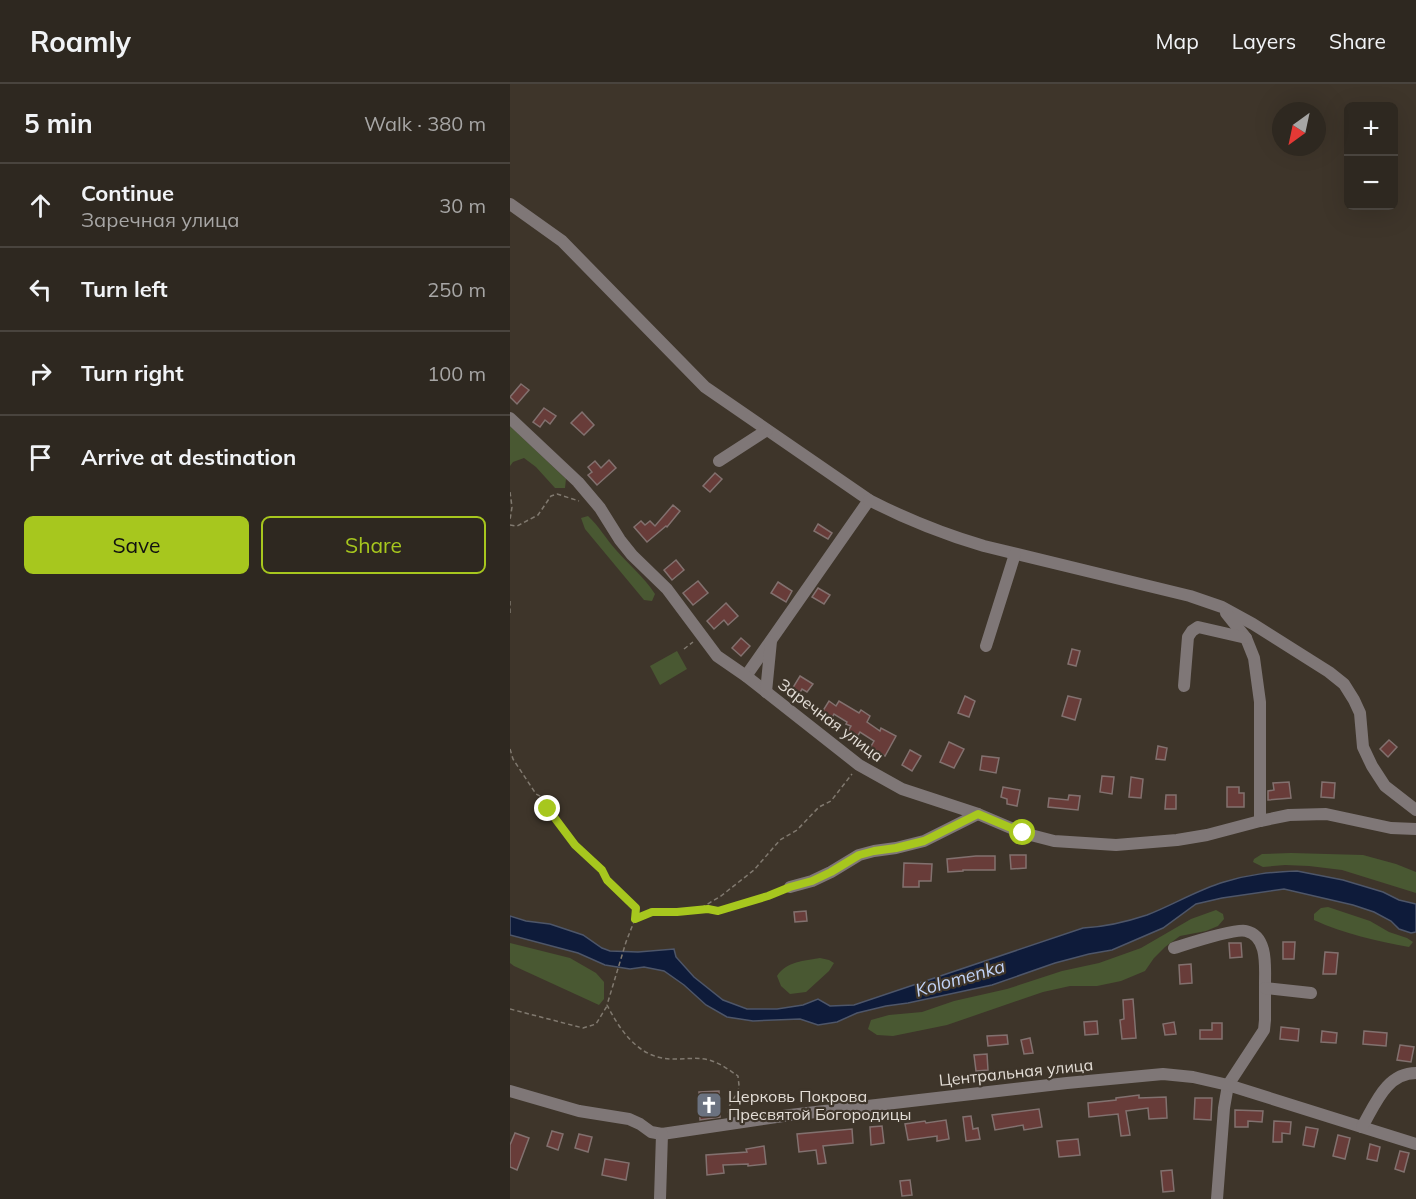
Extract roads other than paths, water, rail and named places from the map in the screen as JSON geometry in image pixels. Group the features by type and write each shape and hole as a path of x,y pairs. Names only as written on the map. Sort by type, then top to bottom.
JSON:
{"street":[{"path":"510,204 562,241 705,387 869,500 900,516 950,536 1190,596 1222,607 1329,672 1344,684 1360,712 1363,747 1372,766 1385,786 1416,810"},
{"name":"Заречная улица","path":"510,418 593,499 620,540 667,589 717,656 859,765 902,789 978,814 1023,833 1054,841 1116,845 1177,840 1289,815 1326,814 1391,828 1416,829"},
{"path":"719,460 767,430"},
{"path":"746,676 869,500"},
{"path":"986,646 1015,554"},
{"path":"1222,607 1246,638 1254,658 1260,702 1260,821"},
{"path":"1184,686 1188,637 1192,631 1198,627 1246,638"},
{"path":"766,692 771,640"},
{"path":"790,887 812,881 859,855 924,841 978,814"},
{"path":"1174,948 1234,931 1246,931 1256,936 1262,944 1265,957 1264,1030 1228,1085 1217,1199"},
{"path":"1265,988 1311,993"},
{"path":"1362,1127 1390,1082 1401,1075 1416,1073"},
{"name":"Центральная улица","path":"662,1134 790,1115 1163,1074 1193,1077 1228,1085 1416,1144"},
{"path":"510,1091 579,1111 629,1119 651,1132 662,1134 660,1199"}],"water":[{"name":"Kolomenka","path":"1297,871 1343,880 1416,904 1416,932 1411,933 1399,929 1391,921 1374,912 1353,905 1284,889 1222,898 1196,904 1163,928 1112,950 1055,963 992,985 886,1006 857,1013 837,1022 818,1025 800,1019 753,1021 727,1017 706,1005 664,971 644,967 630,969 605,965 578,953 510,935 510,916 550,924 583,935 610,951 638,952 674,949 676,957 694,977 723,1000 747,1009 777,1009 803,1005 818,999 830,1006 854,1005 1083,928 1115,924 1147,915 1224,882 1260,874"}],"place":[{"name":"Церковь Покрова Пресвятой Богородицы","path":"709,1105"}]}
